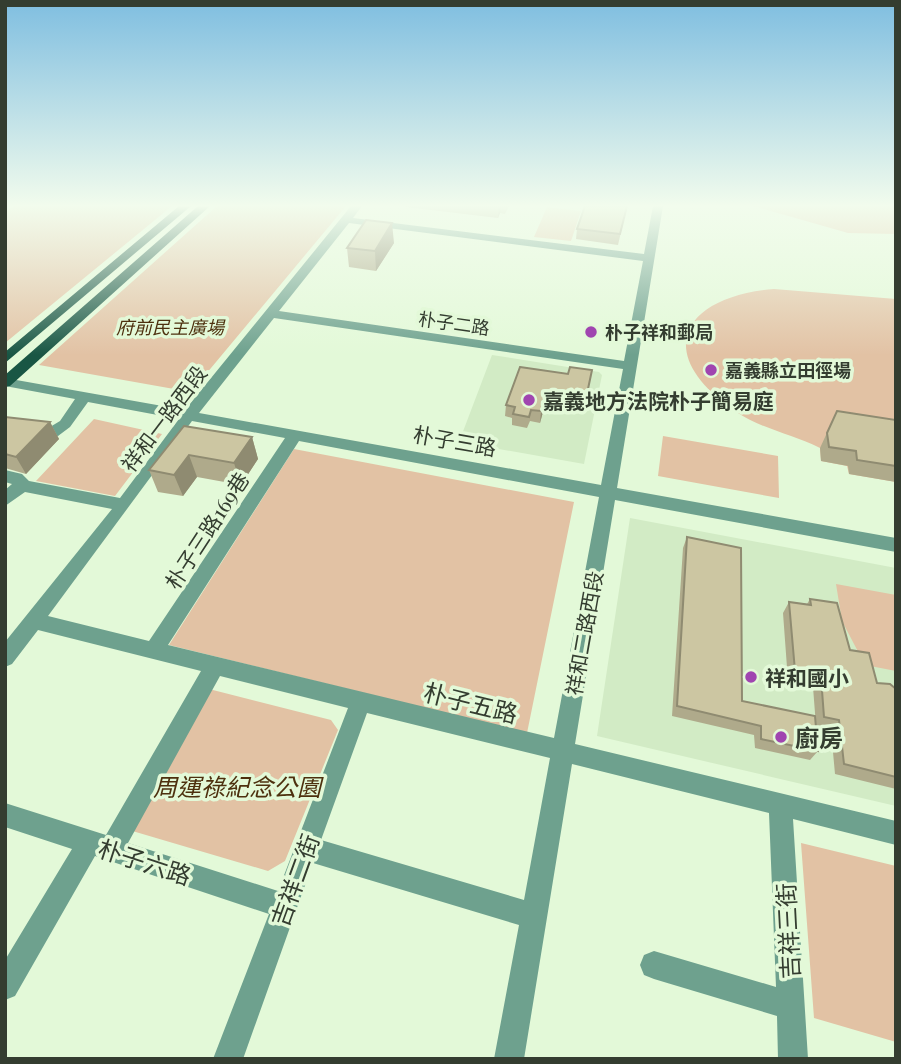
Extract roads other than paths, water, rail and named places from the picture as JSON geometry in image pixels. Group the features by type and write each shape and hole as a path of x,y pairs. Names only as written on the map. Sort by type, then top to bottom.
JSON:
{"main road":[{"path":"5,359 127,256"},
{"path":"6,381 149,256"}],"street":[{"name":"祥和一路西段","path":"5,658 124,505 189,415 318,256"},
{"path":"630,256 649,258"},
{"name":"祥和二路西段","path":"509,1059 649,258"},
{"name":"朴子二路","path":"273,314 630,366"},
{"name":"朴子三路","path":"6,381 896,545"},
{"path":"5,425 53,432 65,424 85,396"},
{"name":"朴子三路169巷","path":"154,650 296,434"},
{"path":"5,476 16,478 24,486"},
{"path":"5,500 16,489 24,486 124,505"},
{"name":"朴子五路","path":"34,621 896,832"},
{"path":"5,986 100,846 215,665"},
{"name":"吉祥二街","path":"228,1059 361,701"},
{"name":"吉祥三街","path":"780,803 793,1059"},
{"name":"朴子六路","path":"5,815 285,906"},
{"path":"306,848 534,916"},
{"path":"654,965 791,1006"}],"place":[{"name":"朴子祥和郵局","path":"591,332"},
{"name":"嘉義縣立田徑場","path":"711,370"},
{"name":"嘉義地方法院朴子簡易庭","path":"529,400"},
{"name":"祥和國小","path":"751,677"},
{"name":"廚房","path":"781,737"}],"park label":[{"name":"府前民主廣場","path":"170,327"},
{"name":"周運祿紀念公園","path":"237,786"}]}
